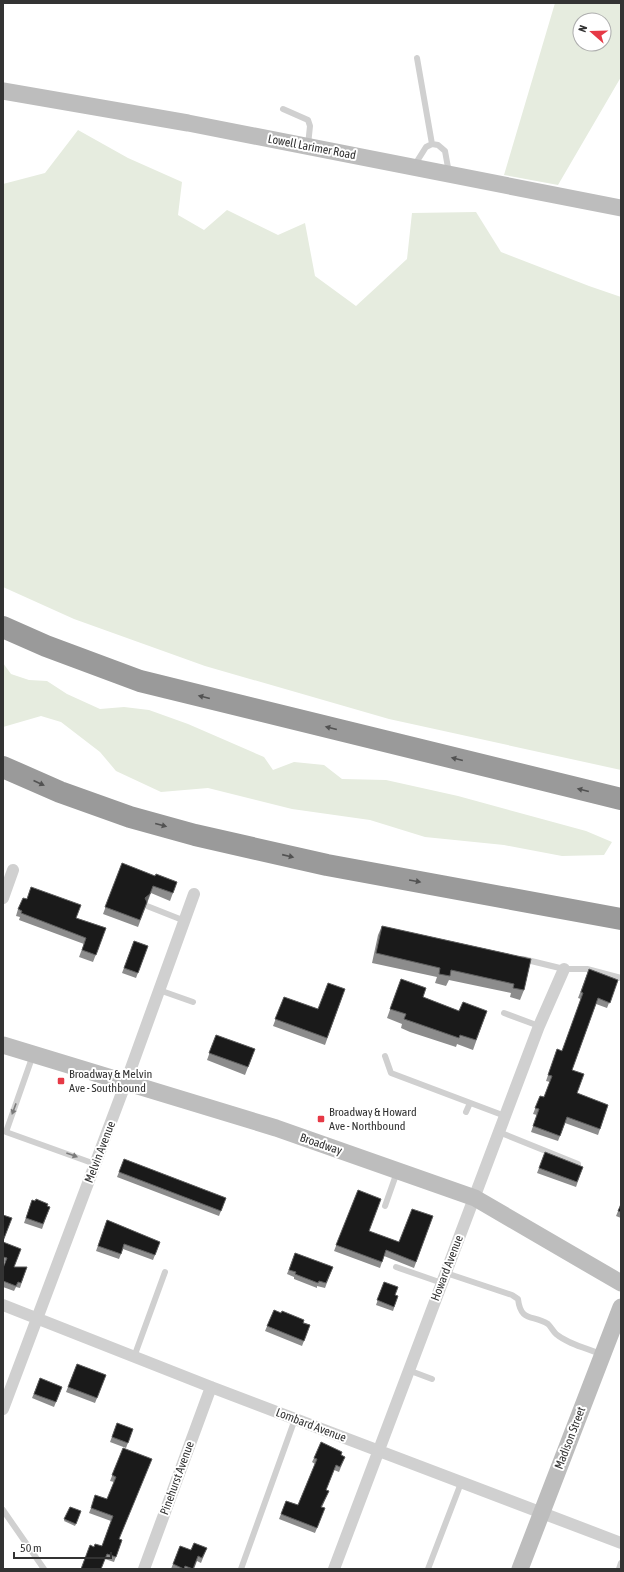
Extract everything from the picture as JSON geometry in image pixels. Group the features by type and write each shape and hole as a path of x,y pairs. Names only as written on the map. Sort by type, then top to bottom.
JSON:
{"highway":[{"path":"3,627 46,646 140,681 621,799"},
{"path":"3,767 60,792 130,817 195,835 327,865 621,919"}],"street":[{"name":"Lowell Larimer Road","path":"3,91 188,123 621,208"},
{"path":"3,898 13,870"},
{"name":"Melvin Avenue","path":"3,1409 126,1082 194,894"},
{"name":"Howard Avenue","path":"334,1569 539,1026 564,969"},
{"name":"Broadway","path":"3,1045 276,1128 474,1198 621,1283"},
{"name":"Lombard Avenue","path":"3,1305 211,1387 621,1543"},
{"name":"Madison Street","path":"520,1569 621,1307"},
{"name":"Pinehurst Avenue","path":"144,1569 211,1387"}],"lane":[{"path":"417,58 432,144"},
{"path":"283,109 308,120 310,126 307,146"},
{"path":"414,167 426,147 432,144 438,145 445,151 448,158 450,174"},
{"path":"147,906 185,921"},
{"path":"519,958 564,969 586,969 621,978"},
{"path":"159,990 193,1002"},
{"path":"504,1013 539,1026"},
{"path":"34,1054 6,1132 95,1164"},
{"path":"385,1056 392,1073 505,1116"},
{"path":"466,1112 470,1103"},
{"path":"499,1132 578,1164"},
{"path":"385,1206 397,1170"},
{"path":"396,1267 512,1295 518,1299 519,1310 526,1317 548,1325 555,1334 569,1342 602,1354"},
{"path":"134,1357 165,1272"},
{"path":"408,1370 432,1379"},
{"path":"241,1569 295,1419"},
{"path":"428,1569 461,1483"},
{"path":"3,1510 44,1569"},
{"path":"619,1569 621,1563"}],"shaded area":[{"path":"555,3 621,3 621,77 558,185 504,175"},
{"path":"78,130 128,158 182,182 178,215 204,230 227,210 278,235 305,223 315,276 356,306 407,259 412,213 476,212 501,252 621,297 621,770 389,719 205,666 74,619 3,587 3,184 45,173"},
{"path":"3,663 11,674 29,680 47,681 67,694 100,709 124,707 149,710 188,724 264,757 273,770 294,762 324,765 342,779 386,780 458,796 586,831 612,842 604,855 562,856 504,845 425,837 370,820 292,809 208,788 161,792 116,771 100,752 61,722 41,716 3,727"}],"building":[{"path":"122,863 155,876 156,874 177,882 173,893 153,886 150,894 145,898 147,902 140,920 105,907"},
{"path":"31,887 81,905 76,918 106,928 96,955 82,950 86,938 21,913 22,911 18,909 23,898 27,899"},
{"path":"382,926 531,959 524,990 513,988 514,984 451,970 450,976 439,974 440,968 376,953"},
{"path":"134,941 148,946 138,973 124,968"},
{"path":"589,969 618,980 610,1003 598,998 572,1070 584,1074 577,1093 608,1105 600,1129 567,1117 560,1136 533,1126 539,1109 535,1108 540,1096 544,1097 552,1076 548,1075 557,1049 562,1051 583,993 581,992"},
{"path":"401,979 426,988 423,997 459,1011 463,1002 487,1011 476,1040 460,1035 459,1038 404,1019 406,1014 390,1009"},
{"path":"328,983 345,989 327,1038 275,1019 284,997 318,1009"},
{"path":"216,1035 255,1049 248,1067 209,1053"},
{"path":"545,1152 583,1167 577,1182 539,1168"},
{"path":"124,1159 226,1198 221,1211 119,1172"},
{"path":"358,1190 381,1199 369,1231 399,1242 412,1209 433,1216 416,1262 386,1250 382,1262 336,1245"},
{"path":"36,1199 48,1204 47,1206 50,1207 43,1224 26,1218 32,1200 35,1201"},
{"path":"621,1204 621,1212 618,1211"},
{"path":"3,1215 12,1218 3,1241"},
{"path":"107,1220 160,1242 155,1255 124,1244 121,1254 98,1246"},
{"path":"3,1242 21,1249 14,1267 27,1267 21,1283 18,1282 16,1286 3,1281 3,1268 7,1258 3,1257"},
{"path":"295,1253 333,1267 326,1283 319,1281 318,1283 289,1270"},
{"path":"384,1282 398,1287 395,1295 398,1296 394,1307 377,1300"},
{"path":"274,1310 281,1313 282,1311 304,1320 303,1323 310,1325 304,1341 267,1326"},
{"path":"77,1364 106,1375 97,1398 68,1387"},
{"path":"40,1378 62,1387 56,1402 34,1394"},
{"path":"117,1423 133,1429 128,1443 112,1437"},
{"path":"321,1442 342,1452 341,1455 345,1457 340,1467 336,1465 326,1490 329,1491 321,1507 325,1508 317,1528 281,1514 286,1501 298,1505 317,1459 314,1458"},
{"path":"123,1448 152,1459 119,1539 122,1540 116,1557 107,1554 101,1569 81,1569 90,1545 94,1547 95,1544 102,1546 113,1516 91,1508 95,1495 107,1499 116,1477 112,1475"},
{"path":"70,1507 81,1511 76,1524 64,1519"},
{"path":"194,1543 207,1548 202,1558 198,1556 193,1569 185,1566 184,1569 173,1564 180,1546 191,1550"}],"place":[{"name":"Broadway & Melvin Ave - Southbound","path":"61,1081"},
{"name":"Broadway & Howard Ave - Northbound","path":"321,1119"}]}
